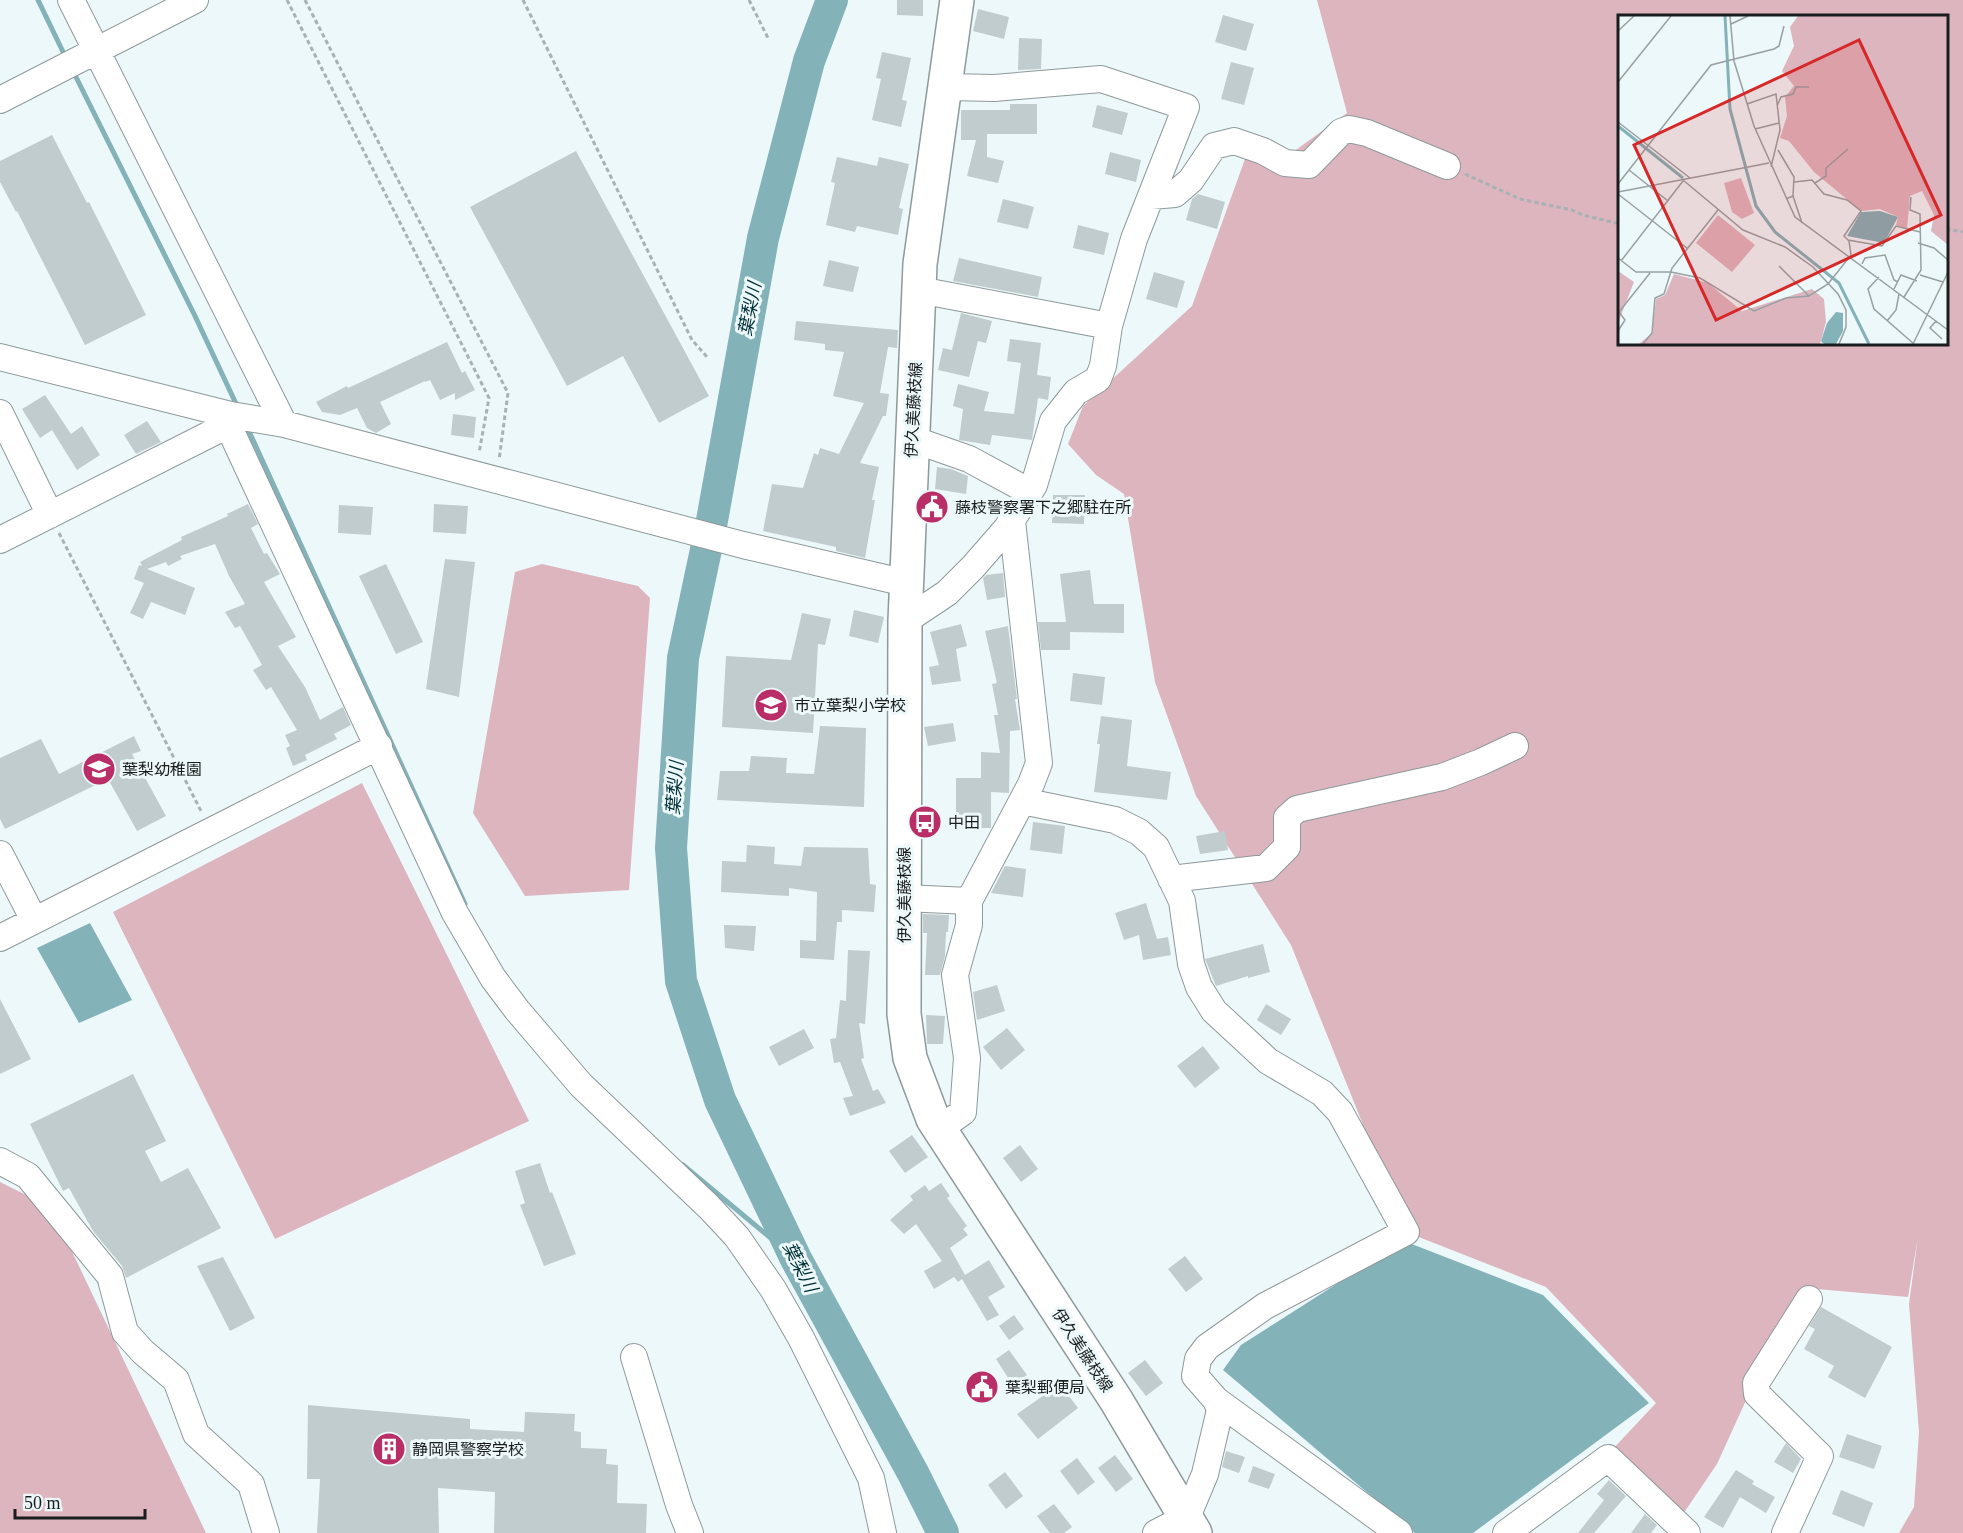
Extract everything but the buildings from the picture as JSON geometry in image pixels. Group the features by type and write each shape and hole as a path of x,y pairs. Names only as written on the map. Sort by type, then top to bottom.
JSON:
{"main road":[{"name":"伊久美藤枝線","path":"957,0 920,264 912,439 904,621 904,1014 910,1058 939,1129 1116,1400 1191,1525"}],"street":[{"path":"71,0 284,424"},
{"path":"0,100 195,0"},
{"path":"904,621 947,593 973,567 1012,521 1034,485 1053,421 1076,392 1098,379 1103,366 1109,326 1134,239 1186,107 1101,79 994,88 946,87"},
{"path":"1151,196 1175,194 1191,180 1214,146 1234,141 1263,151 1285,163 1309,165 1341,132 1349,129 1367,133 1447,166"},
{"path":"919,290 1109,326"},
{"path":"0,357 230,420 284,424 671,526 906,583"},
{"path":"0,413 50,515"},
{"path":"0,540 230,420"},
{"path":"230,420 455,913 493,978 581,1085 709,1207 737,1237 773,1289 801,1338 871,1478 883,1533"},
{"path":"912,439 969,459 1030,492"},
{"path":"939,1129 963,1112 967,1058 956,975 969,926 969,901 1022,801 1039,763 1012,521"},
{"path":"0,938 379,746"},
{"path":"1171,879 1266,868 1287,847 1287,818 1297,809 1442,777 1515,746"},
{"path":"1022,801 1115,820 1139,832 1156,847 1182,901 1191,964 1199,987 1215,1011 1268,1061 1322,1094 1340,1112 1406,1232 1265,1306 1207,1347 1198,1359 1195,1376 1216,1400 1399,1533"},
{"path":"0,854 34,920"},
{"path":"904,898 969,901"},
{"path":"0,1161 28,1176 110,1276 125,1332 143,1352 176,1380 196,1434 250,1484 266,1533"},
{"path":"1785,1533 1820,1456 1757,1394 1756,1383 1809,1299"},
{"path":"634,1357 679,1505 690,1533"},
{"path":"1156,1533 1191,1525 1220,1410 1216,1400"},
{"path":"1506,1533 1608,1458 1687,1533"}],"path":[{"path":"287,0 489,398 485,477"},
{"path":"306,0 507,393 485,477"},
{"path":"523,0 692,340 708,358"},
{"path":"749,0 769,40"},
{"path":"1447,166 1520,199 1572,210 1618,224"},
{"path":"1948,229 1963,232"},
{"path":"50,515 212,831"}],"shaded area":[{"path":"1317,0 1963,0 1963,1533 1899,1533 1914,1507 1919,1432 1909,1304 1918,1237 1908,1297 1805,1288 1753,1385 1717,1464 1677,1523 1611,1451 1656,1403 1546,1287 1406,1232 1291,945 1196,796 1155,682 1124,494 1096,475 1068,444 1083,406 1192,306 1245,159 1275,165 1347,113"},
{"path":"542,564 638,586 650,598 629,890 525,896 473,813 515,572"},
{"path":"362,783 529,1121 275,1239 113,912"},
{"path":"0,1182 36,1200 67,1241 206,1533 0,1533"}],"water":[{"path":"90,923 132,1000 79,1023 37,948"},
{"path":"1404,1241 1543,1295 1649,1403 1473,1533 1415,1533 1223,1370 1241,1345"}],"waterway":[{"path":"38,0 66,58"},
{"name":"葉梨川","path":"832,0 809,61 763,238 711,526 683,658 671,848 681,981 720,1100 796,1259 913,1473 943,1533"},
{"path":"73,71 195,316 238,408"},
{"path":"247,427 465,904"},
{"path":"683,1165 796,1259"}],"place":[{"name":"藤枝警察署下之郷駐在所","path":"932,507"},
{"name":"市立葉梨小学校","path":"771,705"},
{"name":"葉梨幼稚園","path":"99,769"},
{"name":"中田","path":"925,822"},
{"name":"葉梨郵便局","path":"982,1387"},
{"name":"静岡県警察学校","path":"389,1449"}]}
